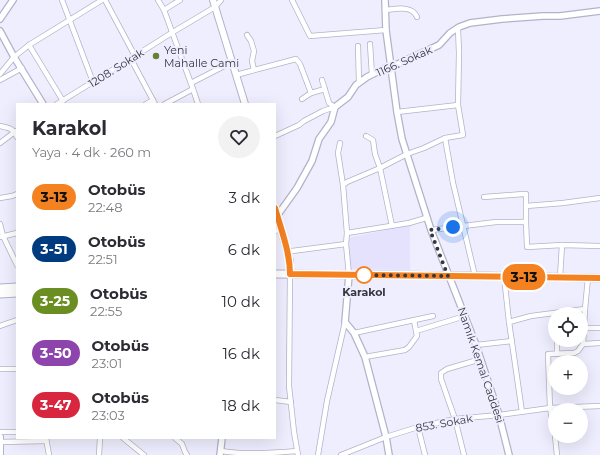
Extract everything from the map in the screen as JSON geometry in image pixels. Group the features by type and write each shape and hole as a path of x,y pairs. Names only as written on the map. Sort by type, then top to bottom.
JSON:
{"main road":[{"path":"213,0 245,103"},
{"path":"276,212 278,230 290,262 290,274"},
{"path":"276,274 600,278"},
{"path":"0,288 16,287"},
{"path":"0,294 16,293"},
{"path":"0,436 0,455"}],"street":[{"path":"0,19 13,0"},
{"path":"62,0 93,82"},
{"path":"0,74 14,57 29,45 103,0 154,102"},
{"path":"158,0 164,10 198,103"},
{"path":"164,10 180,0"},
{"name":"1208. Sokak","path":"59,103 133,58 172,32 215,7 221,0"},
{"path":"292,0 310,36 386,30"},
{"name":"Namık Kemal Caddesi","path":"385,0 386,30 402,138 430,230 481,359 499,415 509,455"},
{"path":"385,10 399,8 410,10 414,12 417,17"},
{"name":"1166. Sokak","path":"335,107 348,97 359,83 372,75 439,45 450,33 470,23 502,19 560,16 600,11"},
{"path":"343,185 407,154 445,138 463,135 458,105 458,28"},
{"path":"0,31 42,103"},
{"path":"247,35 251,41 254,51 252,61 254,70"},
{"path":"370,44 372,75"},
{"path":"29,45 63,101"},
{"path":"358,46 359,83"},
{"path":"236,75 296,59 300,64 311,94"},
{"path":"191,83 232,62"},
{"path":"0,80 22,68"},
{"path":"322,80 329,103 335,107"},
{"path":"167,103 193,89"},
{"path":"302,99 325,89"},
{"path":"397,112 458,105"},
{"path":"276,136 299,125 323,111 335,107"},
{"path":"277,216 297,188 312,161 320,139 331,122 335,107"},
{"path":"0,126 16,131 0,143"},
{"path":"366,136 373,140 392,226"},
{"path":"445,138 453,183 475,276"},
{"path":"318,455 327,401 345,322 349,275 343,185 338,153 340,143"},
{"path":"0,198 16,194"},
{"path":"484,197 526,194 528,247 562,245 600,246"},
{"path":"526,206 600,198"},
{"path":"347,233 409,223 426,218"},
{"path":"430,230 496,222 526,222"},
{"path":"0,224 2,237 16,263"},
{"path":"2,237 16,233"},
{"path":"292,251 346,244"},
{"path":"560,277 562,245"},
{"path":"222,439 221,453 298,453 289,386 290,274"},
{"path":"504,276 522,412"},
{"path":"585,307 588,278"},
{"path":"509,322 531,316 548,314"},
{"path":"354,334 432,316"},
{"path":"416,331 465,316"},
{"path":"0,326 16,320"},
{"path":"365,357 405,350 409,347 417,336 414,320"},
{"path":"345,322 354,334 365,357 386,437 389,455"},
{"path":"588,328 600,328"},
{"path":"476,345 512,341"},
{"path":"588,344 600,343"},
{"path":"557,347 557,354"},
{"path":"550,403 548,354 574,353 581,347"},
{"path":"464,455 455,419 441,379 441,372 481,359"},
{"path":"0,369 16,369"},
{"path":"276,400 291,402"},
{"name":"853. Sokak","path":"588,406 600,406"},
{"name":"853. Sokak","path":"341,455 386,437 418,427 455,419 548,408"},
{"path":"418,427 426,455"},
{"path":"0,432 16,432"},
{"path":"0,442 46,439 49,455"},
{"path":"99,455 100,439"},
{"path":"124,439 144,455"},
{"path":"176,439 182,444 187,455"},
{"path":"556,443 557,455"}],"shaded area":[{"path":"410,225 410,270 350,269 348,238"}],"bus line":[{"name":"3-13","path":"276,212 290,262 290,274 600,278"}],"place":[{"name":"Yeni Mahalle Cami","path":"156,56"},
{"name":"Karakol","path":"364,275"}],"route":[{"path":"364,275 448,276 430,230 453,227"}]}
